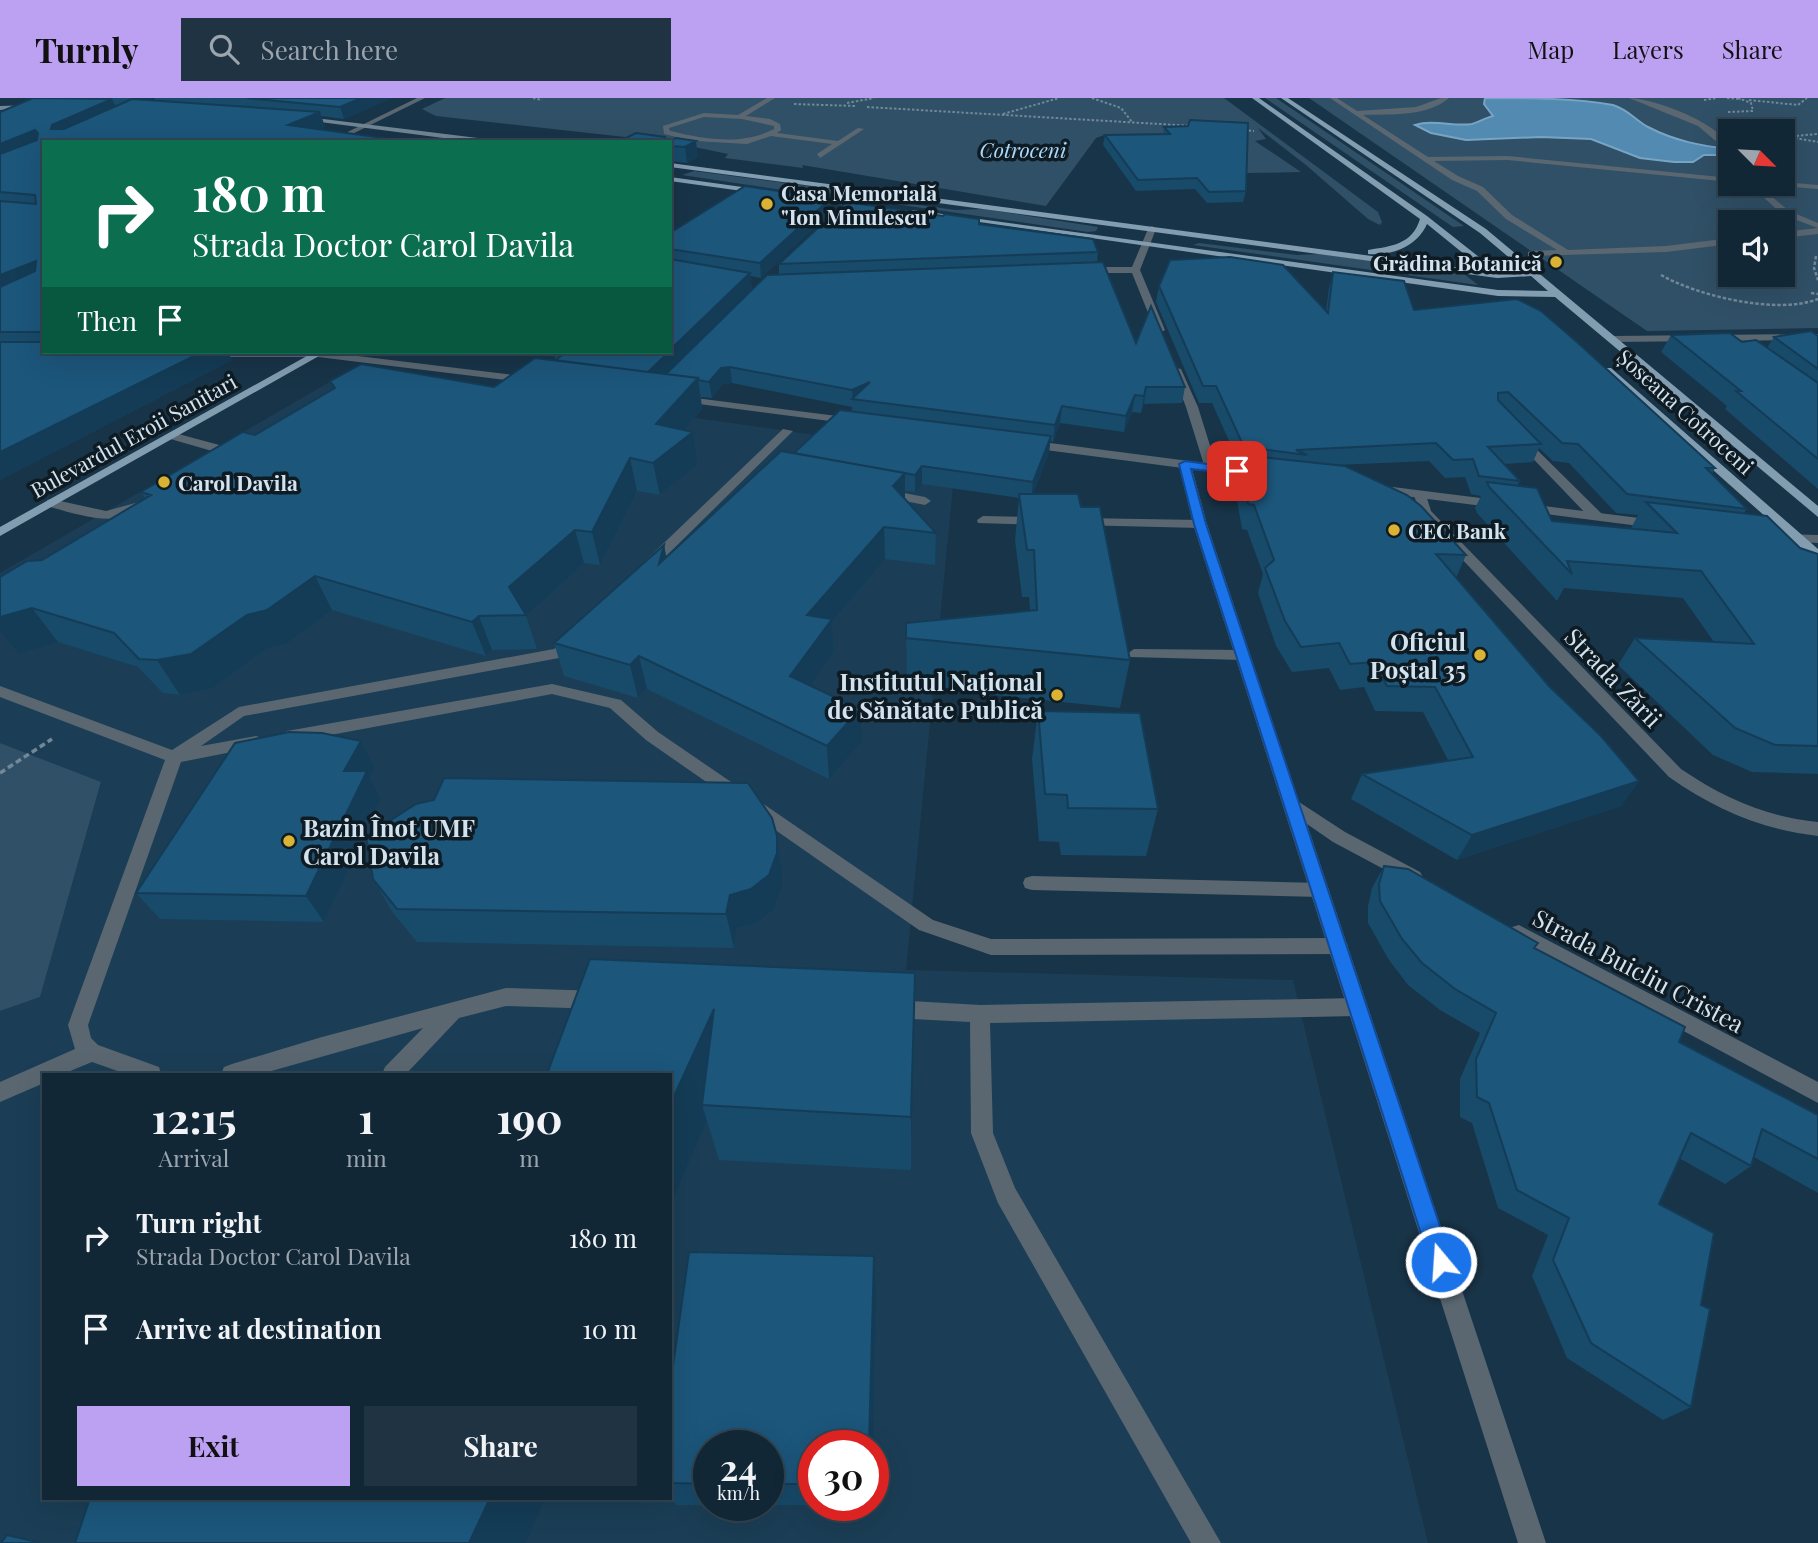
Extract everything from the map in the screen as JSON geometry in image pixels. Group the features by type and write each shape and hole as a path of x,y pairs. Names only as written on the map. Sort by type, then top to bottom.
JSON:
{"main road":[{"path":"1255,98 1424,218 1526,298"},
{"name":"Șoseaua Cotroceni","path":"1284,98 1483,231 1818,513"},
{"path":"0,108 46,106"},
{"path":"14,117 38,116"},
{"path":"284,116 479,140"},
{"path":"344,135 357,137"},
{"path":"672,165 1497,275 1534,273"},
{"path":"672,180 780,194"},
{"path":"794,196 876,207"},
{"path":"902,211 1526,298 1560,294"},
{"path":"1333,253 1388,251 1404,245 1420,233 1424,218"},
{"name":"Bulevardul Eroii Sanitari","path":"0,532 318,354"},
{"name":"Șoseaua Cotroceni","path":"1600,363 1818,556"}],"street":[{"path":"330,138 344,135 422,98"},
{"path":"739,117 772,98"},
{"path":"1333,98 1455,178 1480,189 1509,218 1541,234 1567,253"},
{"path":"1356,113 1419,108 1442,102 1446,98"},
{"path":"1632,98 1692,122 1718,137"},
{"path":"698,114 770,121 778,125 777,130 770,134 747,142 695,139 667,132 664,127 683,117 698,114"},
{"path":"820,156 860,129"},
{"path":"770,134 838,144"},
{"path":"672,152 695,139"},
{"path":"1427,159 1507,158 1718,179"},
{"path":"1796,185 1818,187"},
{"path":"822,229 864,190"},
{"path":"1767,196 1786,213 1818,229"},
{"path":"1152,229 1135,270 1166,344"},
{"path":"1795,233 1818,229"},
{"path":"1531,254 1666,248 1718,242"},
{"path":"1074,271 1135,270"},
{"path":"1613,339 1818,337"},
{"path":"1731,339 1742,347"},
{"path":"328,354 548,382"},
{"path":"1171,357 1192,407 1210,468"},
{"path":"668,397 872,424"},
{"path":"639,575 756,470 788,431"},
{"path":"1514,433 1597,517"},
{"path":"171,436 219,449 215,461 194,473"},
{"path":"1008,441 1276,476"},
{"path":"1185,464 1200,524 1532,1543"},
{"path":"1368,488 1664,526"},
{"path":"871,491 925,501"},
{"name":"Strada Zării","path":"1420,495 1425,512 1675,773 1707,796 1734,810 1769,822 1818,829"},
{"path":"51,503 104,517 130,511 152,499"},
{"path":"984,520 1200,524"},
{"path":"1774,538 1818,539"},
{"path":"148,1073 91,1052 82,1042 78,1025 174,757 239,712 559,653 589,624"},
{"path":"1134,654 1243,654"},
{"path":"0,691 174,757 552,689 615,704 652,736 926,925 991,947 1338,946"},
{"path":"1292,806 1339,837 1437,890"},
{"path":"1032,883 1320,890"},
{"name":"Strada Buicliu Cristea","path":"1499,923 1818,1093"},
{"path":"235,1073 322,1046 506,997 614,1000"},
{"path":"872,1008 980,1014 1358,1007"},
{"path":"394,1073 453,1011"},
{"path":"980,1014 982,1133 1006,1195 1207,1543"},
{"path":"43,1073 91,1052"},
{"path":"0,1092 42,1074"}],"path":[{"path":"533,98 542,100"},
{"path":"841,105 874,98"},
{"path":"999,116 1059,98"},
{"path":"1092,98 1114,102 1130,116 1132,122"},
{"path":"1701,102 1706,98 1717,98"},
{"path":"1727,98 1785,105 1798,105 1807,98"},
{"path":"1718,110 1748,113 1752,111 1751,103 1740,99"},
{"path":"764,103 854,106"},
{"path":"867,107 1200,127"},
{"path":"1240,130 1254,131"},
{"path":"1796,136 1818,134"},
{"path":"1796,139 1818,142"},
{"path":"1818,253 1814,268 1818,281"},
{"path":"1657,272 1677,285 1706,296 1805,304 1818,299"},
{"path":"1811,293 1818,294"},
{"path":"0,773 78,720"}],"shaded area":[{"path":"1485,98 1533,98 1613,105 1658,132 1688,142 1718,147 1718,155 1704,155 1693,162 1674,162 1640,158 1591,139 1541,137 1466,140 1431,133 1415,125 1475,123 1493,116 1484,104"},
{"path":"352,369 956,455 906,970 1293,980 1428,1543 0,1543 0,1011 40,997 101,783 0,743 0,573"}],"green space":[{"name":"Cotroceni","path":"445,98 1224,98 1378,212 1382,222 1380,225 1368,219 1258,128 1266,139 1255,141 1301,172 1157,175 1128,137 1107,134 1096,138 1046,206 802,165 803,168 725,158 728,154 672,142 672,140 436,116 422,109"},
{"path":"1265,98 1276,98 1464,226 1453,227"},
{"name":"Grădina Botanică","path":"1309,98 1818,98 1818,328 1647,331"},
{"path":"694,171 830,189 834,192 823,196 682,175"},
{"path":"872,198 955,210 984,209 1098,227 1096,231 1088,232 867,200"},
{"path":"1199,243 1297,255 1320,254 1463,273 1478,285 1193,245"},
{"path":"0,743 101,782 40,997 0,1011"}],"building":[{"path":"33,98 112,99 52,125 51,129 64,129 132,99 320,112 288,125 398,140 42,140 42,332 0,332 0,287 35,271 36,261 0,275 0,201 36,204 35,195 0,192 0,154 37,140 38,133 35,130 0,144 0,112"},
{"path":"247,98 361,98 340,107"},
{"path":"1190,120 1248,123 1246,191 1209,192 1197,178 1138,180 1105,135 1170,134 1164,127 1188,126"},
{"path":"636,133 665,137 666,140 622,140"},
{"path":"676,138 696,141 685,147 672,146 672,140"},
{"path":"745,186 830,199 760,263 672,249 672,232"},
{"path":"846,202 979,219 979,224 1093,239 1098,252 779,264"},
{"path":"1230,257 1283,265 1328,313 1333,272 1404,281 1414,310 1517,299 1541,311 1715,468 1706,468 1747,509 1627,494 1578,444 1562,443 1508,392 1498,393 1498,400 1541,444 1488,447 1520,481 1479,476 1473,459 1453,460 1436,443 1296,450 1307,455 1244,447 1216,386 1203,386 1159,286 1170,260"},
{"path":"672,259 750,273 672,348"},
{"path":"1103,262 1136,343 1151,306 1185,387 1146,387 1144,396 1135,395 1126,416 1062,406 1055,425 852,399 870,382 852,390 730,367 721,368 709,382 666,374 767,275"},
{"path":"1811,331 1818,336 1818,369 1774,337"},
{"path":"1730,333 1742,342 1756,340 1818,383 1818,459 1736,391 1741,391 1671,335"},
{"path":"0,342 42,342 42,354 198,354 0,452"},
{"path":"564,354 667,354 648,372 555,360"},
{"path":"535,358 698,378 656,424 693,432 653,463 630,458 592,532 575,530 509,587 526,615 479,616 472,622 315,576 267,610 247,615 191,654 157,660 139,659 114,633 32,608 0,617 0,577 27,561 42,560 151,495 141,492 243,432 255,435 335,388 330,381 361,364 494,387"},
{"path":"840,410 1051,436 1033,482 922,466 915,475 794,453"},
{"path":"781,451 905,473 893,486 936,533 884,527 807,615 832,619 790,676 860,709 827,746 639,656 630,665 554,643 664,545 659,564"},
{"path":"1252,456 1345,466 1407,495 1421,506 1466,555 1436,554 1549,686 1601,736 1639,781 1472,835 1362,774 1473,757 1435,687 1387,686 1374,662 1350,664 1339,643 1301,647 1285,621 1265,568 1274,560 1254,505 1248,504 1244,476"},
{"path":"1487,482 1537,488 1552,521 1677,533 1646,502 1767,516 1800,548 1818,554 1818,746 1775,745 1735,728 1635,638 1754,644 1701,571 1567,561 1572,574"},
{"path":"1019,494 1078,494 1081,507 1100,507 1130,660 906,638 906,623 1037,610 1034,550 1027,550"},
{"path":"1038,711 1140,713 1158,809 1068,808 1067,795 1045,794"},
{"name":"Bazin Înot UMF Carol Davila","path":"289,732 322,733 361,741 344,771 367,771 306,896 136,893 235,743"},
{"path":"444,778 748,783 772,818 777,836 777,853 769,875 751,889 730,895 726,914 397,909 373,879 366,836 416,804 434,800"},
{"path":"1384,866 1408,869 1538,943 1534,948 1685,1027 1679,1042 1818,1115 1818,1159 1762,1129 1751,1166 1691,1133 1659,1204 1714,1233 1701,1305 1710,1309 1691,1407 1591,1343 1553,1260 1569,1218 1517,1190 1489,1103 1477,1097 1476,1059 1496,1013 1455,989 1422,963 1402,939 1380,901 1379,884"},
{"path":"590,959 915,973 911,1117 702,1105 714,1009 672,1101 672,1073 547,1073"},
{"path":"689,1252 874,1256 869,1430 798,1430 798,1484 784,1484 784,1430 693,1430 693,1484 672,1483 672,1373"},
{"path":"89,1500 489,1500 469,1543 75,1543"},
{"path":"7,1535 41,1543 1,1543"}],"place":[{"name":"Casa Memorială \"Ion Minulescu\"","path":"767,204"},
{"name":"Grădina Botanică","path":"1556,262"},
{"name":"Carol Davila","path":"164,482"},
{"name":"CEC Bank","path":"1394,530"},
{"name":"Oficiul Poștal 35","path":"1480,655"},
{"name":"Institutul Național de Sănătate Publică","path":"1057,695"},
{"name":"Bazin Înot UMF Carol Davila","path":"289,841"}],"route":[{"path":"1237,471 1185,464 1200,524 1441,1262"}]}
